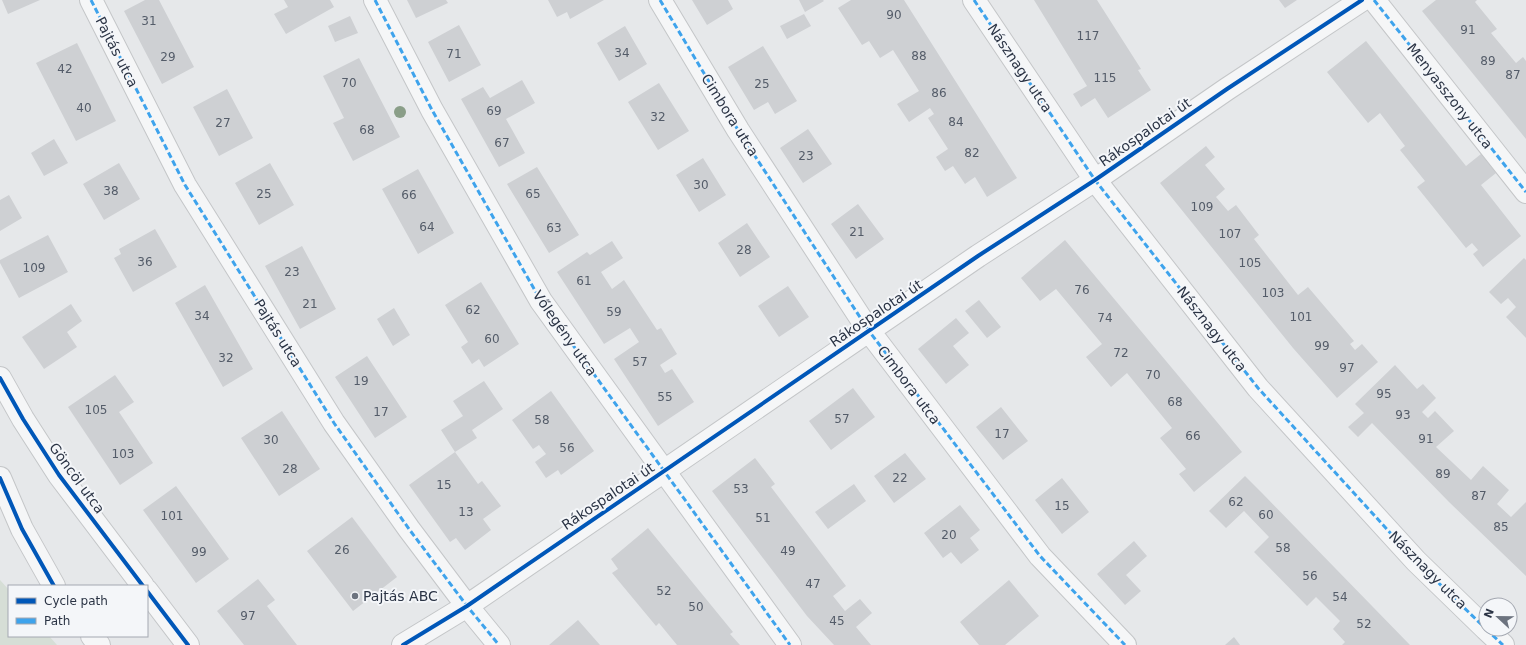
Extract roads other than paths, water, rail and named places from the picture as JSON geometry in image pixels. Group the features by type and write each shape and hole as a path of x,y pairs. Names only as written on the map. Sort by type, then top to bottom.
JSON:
{"street":[{"name":"Pajtás utca","path":"91,0 185,185 334,423 409,529 467,606 499,645"},
{"name":"Vőlegény utca","path":"375,0 432,110 541,301 663,472 790,645"},
{"name":"Cimbora utca","path":"660,0 738,130 869,331 1040,556 1125,645"},
{"name":"Násznagy utca","path":"974,0 1095,180 1258,388 1416,561 1478,621"},
{"name":"Rákospalotai út","path":"403,645 467,606 761,403 978,256 1095,180 1227,89 1362,0"},
{"name":"Menyasszony utca","path":"1374,0 1526,192"},
{"name":"Göncöl utca","path":"0,378 59,475 142,585"},
{"path":"0,478 22,529 53,585"},
{"path":"148,592 188,645"},
{"path":"93,637 99,645"},
{"name":"Násznagy utca","path":"1494,637 1503,645"}],"place":[{"name":"Pajtás ABC","path":"355,596"}]}
